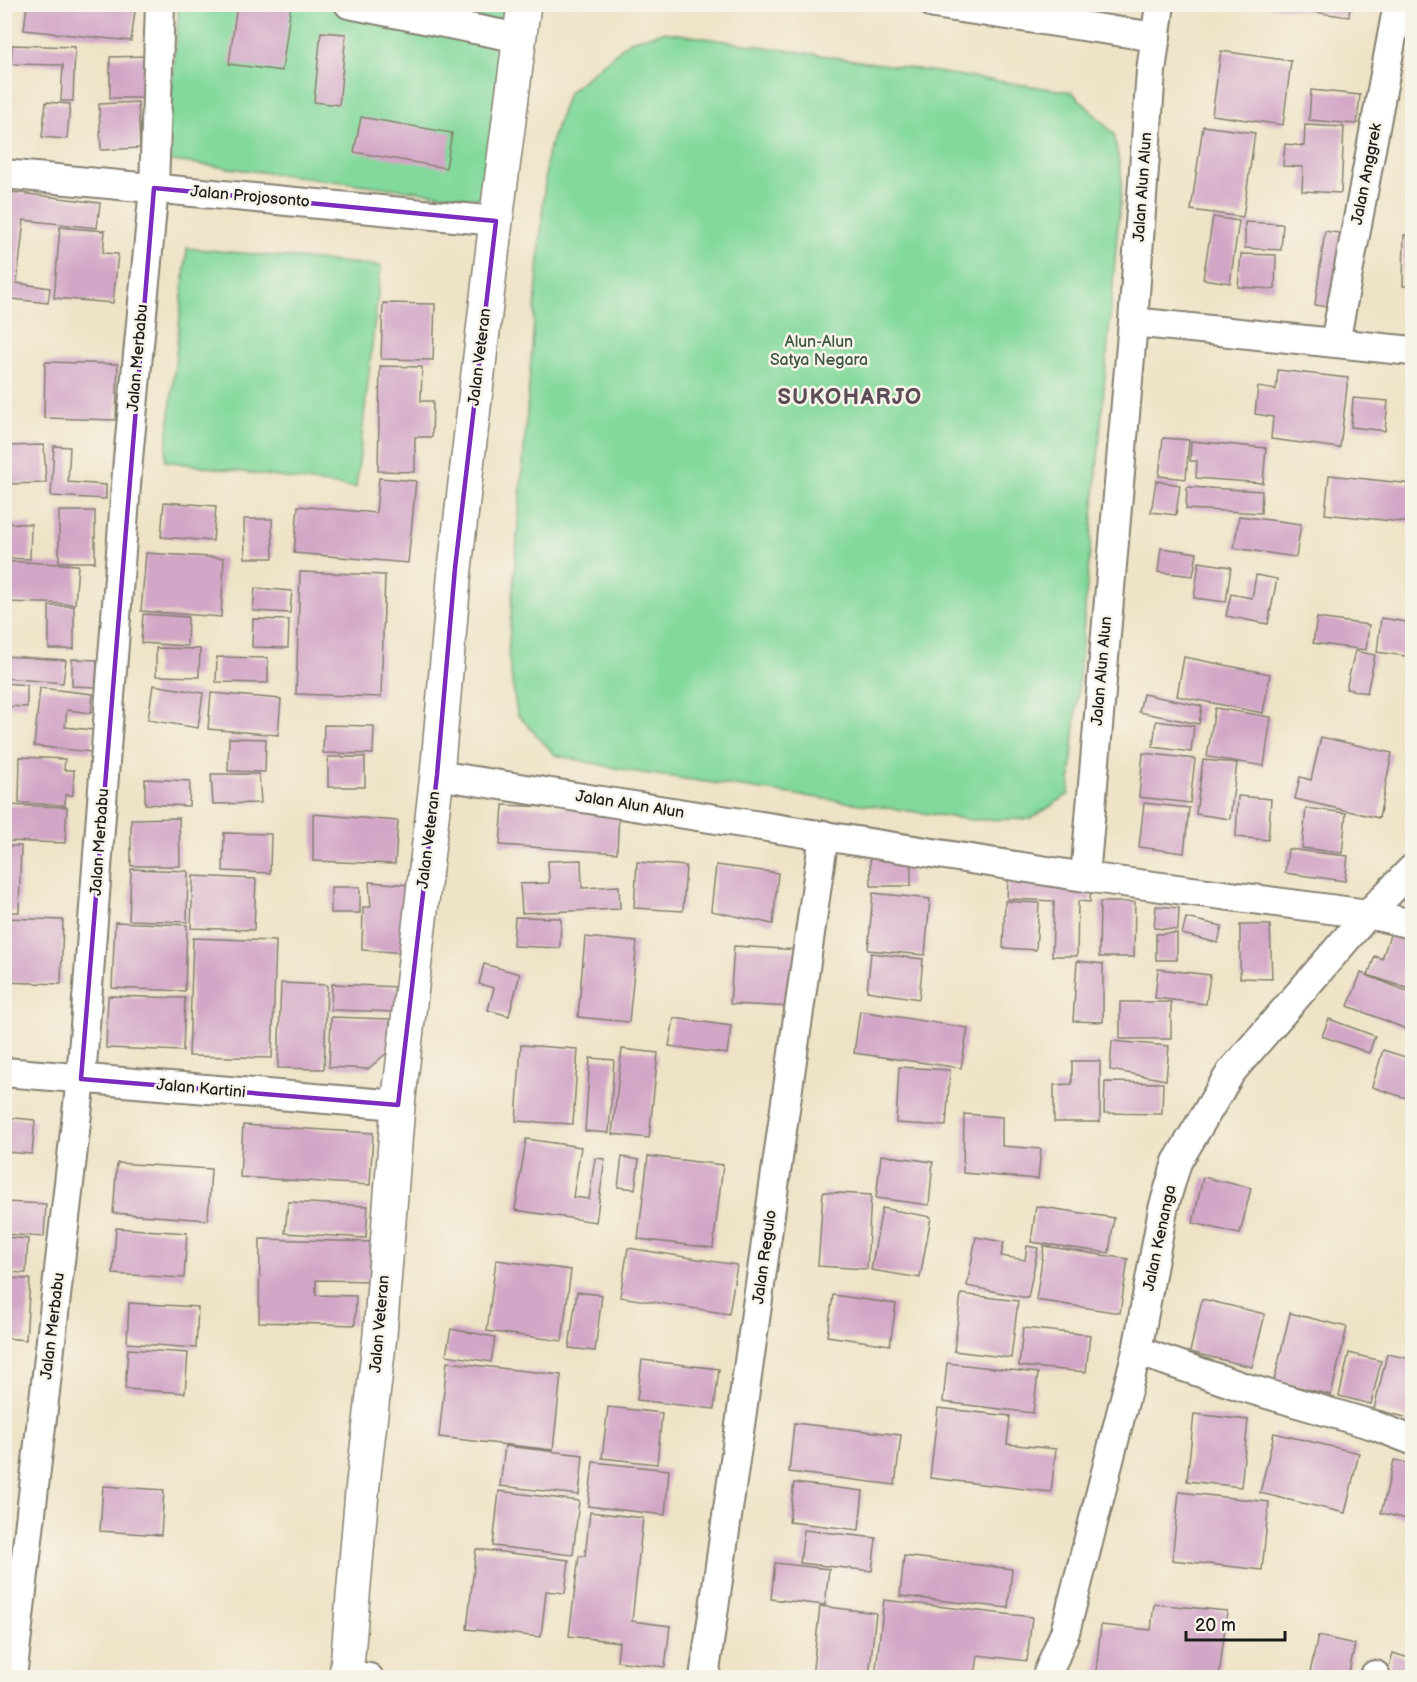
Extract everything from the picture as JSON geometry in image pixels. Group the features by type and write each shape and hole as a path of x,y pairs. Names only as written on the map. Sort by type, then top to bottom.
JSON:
{"main road":[{"name":"Jalan Veteran","path":"354,1676 362,1492 380,1335 398,1105 437,775 455,568 496,221 525,4"}],"street":[{"name":"Jalan Merbabu","path":"12,1677 81,1079 128,459 154,188 160,4"},
{"path":"349,4 520,38"},
{"path":"934,4 1155,37"},
{"name":"Jalan Alun Alun","path":"437,775 1084,877 1133,322 1155,37 1160,4"},
{"name":"Jalan Anggrek","path":"1335,343 1398,4"},
{"name":"Jalan Projosonto","path":"4,174 496,221"},
{"path":"1133,322 1413,351"},
{"name":"Jalan Regulo","path":"704,1677 824,835"},
{"name":"Jalan Kenanga","path":"1046,1677 1065,1632 1137,1352 1163,1209 1177,1162 1231,1072 1368,914 1413,869"},
{"path":"1084,877 1368,914 1413,924"},
{"name":"Jalan Kartini","path":"4,1072 398,1105"},
{"path":"1137,1352 1243,1387 1373,1425 1413,1440"}],"highlighted area":[{"path":"154,188 496,221 455,568 437,775 398,1105 81,1079"}],"green space":[{"path":"179,5 513,5 487,200 165,160"},
{"name":"Alun-Alun Satya Negara","path":"664,32 1072,92 1114,134 1122,179 1069,794 1031,819 972,820 630,771 555,755 517,714 508,654 547,155 568,93 630,41"},
{"path":"187,248 381,266 356,488 165,461"}],"building":[{"path":"27,4 136,4 131,41 24,30"},
{"path":"237,4 291,4 282,71 229,64"},
{"path":"1255,4 1350,4 1349,17"},
{"path":"321,32 346,34 339,105 314,102"},
{"path":"12,45 75,47 73,101 61,101 63,65 11,64"},
{"path":"1221,51 1291,61 1283,125 1212,115"},
{"path":"146,56 147,98 110,98 110,57"},
{"path":"1311,90 1360,95 1357,124 1309,120"},
{"path":"46,102 70,104 67,139 42,137"},
{"path":"138,102 140,148 101,150 99,104"},
{"path":"361,117 452,133 446,168 354,152"},
{"path":"1305,125 1344,127 1341,193 1302,191 1303,167 1283,166 1285,144 1304,146"},
{"path":"1203,126 1255,133 1243,217 1191,210"},
{"path":"4,191 100,203 97,228 24,220 17,283 50,288 48,303 4,298"},
{"path":"1213,217 1239,221 1230,283 1203,279"},
{"path":"1245,222 1283,224 1281,250 1245,248"},
{"path":"60,227 105,231 103,253 118,254 113,303 54,298"},
{"path":"1325,231 1352,235 1341,309 1315,305"},
{"path":"1404,235 1412,235 1412,286 1403,286"},
{"path":"1241,254 1276,255 1275,289 1238,287"},
{"path":"383,303 435,304 433,360 381,359"},
{"path":"45,362 118,364 116,420 44,418"},
{"path":"380,366 422,367 421,401 433,401 432,437 415,437 415,472 378,471"},
{"path":"1278,370 1348,378 1340,448 1271,439 1273,417 1255,414 1258,387 1276,390"},
{"path":"1353,398 1388,401 1385,431 1351,427"},
{"path":"1163,438 1189,440 1186,479 1159,476"},
{"path":"1191,441 1266,448 1263,483 1196,478 1197,461 1190,461"},
{"path":"44,445 46,483 8,484 6,446"},
{"path":"54,446 70,447 68,482 106,485 106,499 51,496"},
{"path":"1329,475 1412,484 1412,523 1325,514"},
{"path":"379,478 416,481 408,563 294,553 298,506 376,513"},
{"path":"1156,481 1180,485 1176,515 1151,512"},
{"path":"1187,487 1262,491 1261,513 1186,509"},
{"path":"164,502 216,506 213,541 161,537"},
{"path":"59,511 95,511 95,562 59,562"},
{"path":"1239,516 1301,524 1296,557 1234,548"},
{"path":"244,519 272,519 273,558 245,558"},
{"path":"4,523 31,524 30,559 4,558"},
{"path":"1161,548 1197,553 1193,576 1158,572"},
{"path":"146,553 224,558 221,617 141,611"},
{"path":"4,561 78,565 75,604 4,602"},
{"path":"1199,562 1231,567 1226,602 1194,598"},
{"path":"300,572 385,575 381,697 296,694"},
{"path":"1256,575 1277,579 1268,624 1226,616 1231,594 1252,598"},
{"path":"255,588 292,591 290,613 253,611"},
{"path":"49,606 74,606 74,649 49,649"},
{"path":"143,614 188,617 187,646 141,643"},
{"path":"1317,618 1369,625 1366,650 1313,643"},
{"path":"1381,618 1412,623 1412,657 1377,652"},
{"path":"253,619 289,620 288,648 252,647"},
{"path":"156,648 200,649 199,677 156,676"},
{"path":"1355,651 1375,655 1367,693 1346,689"},
{"path":"4,656 66,660 63,683 4,678"},
{"path":"217,657 268,658 268,683 216,682"},
{"path":"1184,657 1270,674 1263,713 1177,696"},
{"path":"72,659 97,660 96,687 72,686"},
{"path":"4,683 27,685 27,707 4,706"},
{"path":"153,685 203,693 198,728 148,720"},
{"path":"40,688 93,694 91,713 67,710 65,727 93,730 91,752 34,746"},
{"path":"211,693 281,699 278,735 208,729"},
{"path":"1143,694 1202,706 1199,724 1139,712"},
{"path":"1215,708 1271,717 1264,766 1207,757"},
{"path":"1156,721 1194,726 1191,752 1153,747"},
{"path":"324,725 374,726 373,754 323,753"},
{"path":"1321,737 1392,753 1379,818 1295,799 1300,777 1311,780"},
{"path":"229,738 266,739 265,772 228,771"},
{"path":"1143,753 1195,759 1190,803 1139,797"},
{"path":"20,757 65,759 64,770 74,770 73,795 65,795 65,805 19,803"},
{"path":"328,757 365,757 365,787 328,787"},
{"path":"1203,760 1237,763 1230,819 1196,814"},
{"path":"1411,766 1412,793 1407,793"},
{"path":"211,774 259,774 261,803 213,804"},
{"path":"145,779 190,781 189,806 145,804"},
{"path":"1238,796 1271,799 1268,840 1236,837"},
{"path":"1144,803 1189,808 1184,853 1139,847"},
{"path":"4,805 67,807 65,843 4,841"},
{"path":"503,805 619,810 617,853 500,845"},
{"path":"1306,808 1346,813 1342,853 1302,848"},
{"path":"313,814 398,821 395,864 313,861"},
{"path":"179,818 180,866 131,866 131,819"},
{"path":"224,833 271,834 270,873 223,871"},
{"path":"4,846 21,846 19,912 4,912"},
{"path":"1288,849 1348,856 1345,881 1285,873"},
{"path":"870,857 911,857 911,886 871,886"},
{"path":"581,860 582,888 619,886 620,909 522,913 520,884 549,883 548,861"},
{"path":"637,862 686,866 683,911 634,908"},
{"path":"716,865 778,873 773,924 711,911"},
{"path":"131,869 188,871 187,922 129,920"},
{"path":"193,876 256,879 254,930 191,928"},
{"path":"1008,878 1091,881 1090,902 1078,901 1077,956 1052,956 1054,901 1007,899"},
{"path":"369,882 412,885 409,953 362,950 363,907 371,907"},
{"path":"331,887 360,887 360,913 331,913"},
{"path":"873,893 930,899 925,955 868,950"},
{"path":"1005,901 1039,903 1036,950 1003,948"},
{"path":"1100,902 1135,902 1134,957 1099,957"},
{"path":"1156,906 1179,908 1178,930 1154,928"},
{"path":"515,917 561,918 560,948 513,946"},
{"path":"4,918 63,920 61,984 4,982"},
{"path":"1186,918 1222,926 1218,943 1182,934"},
{"path":"115,922 187,925 185,991 112,988"},
{"path":"1240,925 1270,925 1272,979 1240,978"},
{"path":"1392,929 1412,937 1412,990 1368,975 1375,956 1382,959"},
{"path":"1177,933 1177,960 1156,960 1156,934"},
{"path":"585,937 637,942 629,1022 578,1017"},
{"path":"193,938 276,941 272,1058 189,1056"},
{"path":"734,946 799,950 796,1007 730,1004"},
{"path":"871,953 923,959 919,999 867,991"},
{"path":"1077,961 1103,964 1103,1022 1073,1021"},
{"path":"484,964 520,974 509,1016 488,1010 494,988 479,984"},
{"path":"1158,969 1210,975 1206,1004 1155,998"},
{"path":"1361,973 1412,993 1412,1022 1409,1030 1348,1006"},
{"path":"281,983 327,985 324,1069 278,1068"},
{"path":"332,984 399,987 398,1012 331,1010"},
{"path":"108,996 185,998 183,1051 106,1048"},
{"path":"1120,1002 1171,1002 1171,1039 1120,1039"},
{"path":"860,1011 968,1028 961,1068 854,1053"},
{"path":"331,1017 390,1019 389,1051 368,1069 329,1067"},
{"path":"674,1018 731,1026 727,1054 669,1046"},
{"path":"1329,1019 1375,1036 1369,1053 1322,1036"},
{"path":"1112,1041 1169,1046 1166,1080 1110,1070"},
{"path":"521,1045 578,1049 573,1124 516,1121"},
{"path":"622,1049 658,1053 649,1138 612,1134"},
{"path":"1383,1050 1412,1059 1412,1100 1372,1087"},
{"path":"590,1058 614,1060 609,1133 585,1131"},
{"path":"1072,1061 1100,1061 1100,1122 1054,1122 1054,1085 1072,1084"},
{"path":"899,1067 950,1070 946,1126 896,1123"},
{"path":"1105,1082 1163,1083 1162,1114 1104,1113"},
{"path":"964,1114 1002,1117 1002,1146 1041,1149 1038,1179 963,1173"},
{"path":"4,1117 35,1120 32,1154 4,1152"},
{"path":"243,1125 373,1133 370,1185 240,1177"},
{"path":"526,1139 581,1147 573,1197 589,1199 595,1158 605,1159 596,1222 515,1210"},
{"path":"881,1155 933,1162 929,1205 876,1198"},
{"path":"648,1156 723,1165 713,1248 638,1239"},
{"path":"622,1157 639,1160 635,1189 618,1187"},
{"path":"117,1163 211,1169 208,1220 113,1213"},
{"path":"1203,1177 1251,1188 1240,1234 1193,1223"},
{"path":"823,1192 871,1195 867,1269 818,1266"},
{"path":"4,1202 46,1204 44,1237 4,1234"},
{"path":"288,1202 368,1206 366,1238 285,1233"},
{"path":"1036,1206 1114,1218 1109,1253 1031,1242"},
{"path":"882,1208 931,1217 920,1278 871,1270"},
{"path":"116,1228 187,1233 184,1278 113,1274"},
{"path":"4,1237 28,1239 26,1273 4,1272"},
{"path":"976,1237 1004,1242 1001,1256 1025,1260 1027,1246 1038,1248 1028,1298 967,1286"},
{"path":"260,1239 374,1242 373,1281 316,1280 316,1295 356,1296 355,1325 259,1322"},
{"path":"1044,1246 1128,1259 1120,1313 1036,1300"},
{"path":"628,1248 737,1265 729,1314 620,1297"},
{"path":"496,1260 571,1270 562,1341 487,1331"},
{"path":"4,1278 30,1279 26,1340 4,1338"},
{"path":"577,1292 602,1295 595,1351 569,1348"},
{"path":"961,1294 1018,1301 1011,1358 954,1351"},
{"path":"833,1295 896,1304 890,1345 827,1336"},
{"path":"1202,1299 1265,1314 1252,1367 1190,1352"},
{"path":"129,1303 198,1307 196,1348 127,1343"},
{"path":"1290,1313 1347,1327 1331,1395 1274,1381"},
{"path":"1023,1328 1090,1335 1086,1372 1019,1366"},
{"path":"451,1329 495,1337 491,1362 446,1355"},
{"path":"128,1349 188,1353 185,1393 125,1389"},
{"path":"1349,1353 1381,1361 1371,1404 1339,1396"},
{"path":"1387,1354 1412,1359 1412,1419 1374,1409"},
{"path":"642,1360 719,1369 714,1409 637,1400"},
{"path":"447,1362 561,1375 553,1450 439,1437"},
{"path":"947,1363 1038,1373 1033,1413 943,1402"},
{"path":"608,1407 662,1413 657,1464 602,1458"},
{"path":"938,1408 1010,1416 1007,1444 1056,1449 1051,1492 930,1478"},
{"path":"1194,1414 1248,1420 1241,1487 1187,1481"},
{"path":"794,1423 901,1435 895,1485 789,1472"},
{"path":"1274,1433 1359,1453 1345,1513 1260,1493"},
{"path":"505,1446 583,1455 579,1495 500,1486"},
{"path":"1394,1460 1412,1464 1412,1520 1381,1513"},
{"path":"593,1462 669,1470 665,1515 588,1506"},
{"path":"794,1483 863,1491 859,1530 789,1522"},
{"path":"103,1486 164,1490 161,1535 100,1531"},
{"path":"499,1491 579,1501 573,1555 493,1546"},
{"path":"1179,1492 1269,1502 1262,1570 1172,1560"},
{"path":"590,1512 643,1518 632,1621 670,1626 665,1667 617,1661 619,1642 569,1636 579,1556 585,1556"},
{"path":"804,1530 876,1538 872,1571 800,1563"},
{"path":"476,1549 569,1560 565,1593 546,1591 541,1637 467,1629"},
{"path":"904,1556 1012,1569 1008,1608 900,1596"},
{"path":"775,1563 829,1569 825,1605 771,1599"},
{"path":"884,1600 1032,1617 1027,1661 978,1655 975,1677 875,1677"},
{"path":"1154,1604 1227,1611 1219,1677 1151,1677 1096,1672 1101,1625 1151,1630"},
{"path":"820,1606 876,1613 869,1677 812,1677"},
{"path":"1318,1636 1355,1644 1348,1677 1309,1677"},
{"path":"1393,1653 1412,1659 1412,1677 1386,1677"}],"district":[{"name":"SUKOHARJO","path":"850,397"}]}
